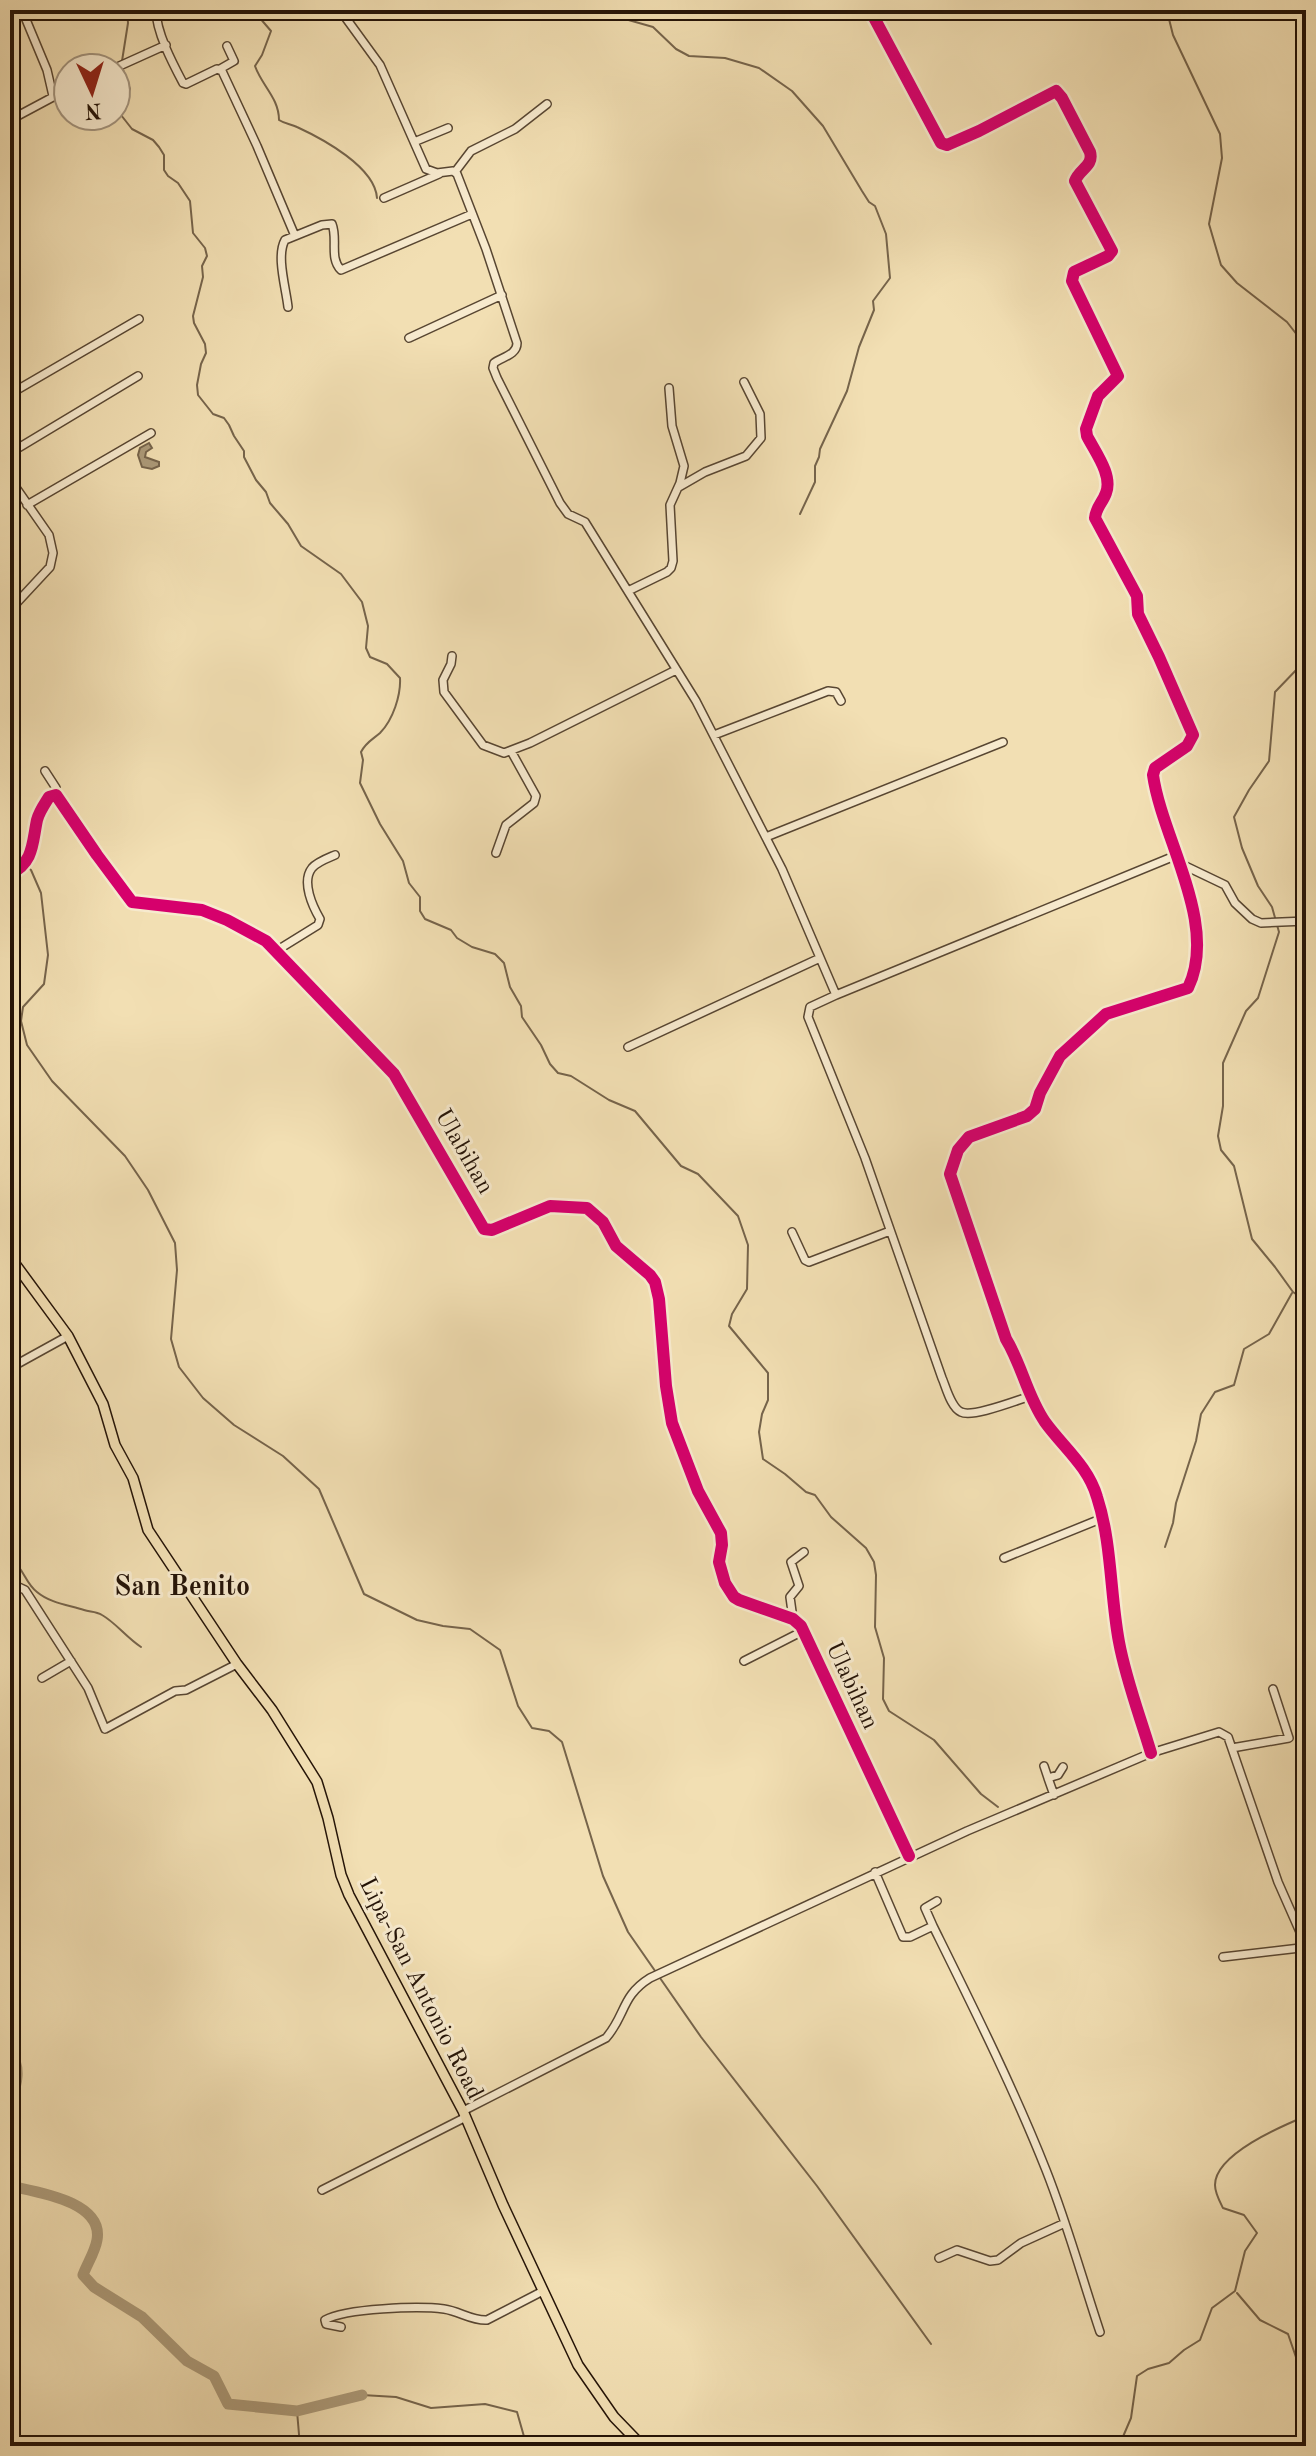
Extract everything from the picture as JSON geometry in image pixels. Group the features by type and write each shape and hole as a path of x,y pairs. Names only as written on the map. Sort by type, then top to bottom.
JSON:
{"main road":[{"name":"Lipa-San Antonio Road","path":"11,1262 68,1336 103,1404 115,1445 133,1478 148,1530 237,1664 272,1710 317,1782 349,1895 465,2114 503,2205 578,2365 594,2392 642,2446"}],"street":[{"path":"22,10 47,70 52,92"},
{"path":"156,10 156,19 184,84 234,61 227,46"},
{"path":"340,10 380,65 426,169 433,173 455,172 471,151 515,129 547,104"},
{"path":"870,10 941,143 947,145 979,131 1056,91 1090,152 1090,163 1075,177 1075,181 1112,251 1108,256 1074,272 1072,281 1118,376 1098,396 1086,429 1107,475 1108,487 1095,518 1137,596 1138,614 1193,735 1187,746 1155,768 1153,775 1192,907 1197,955 1188,988 1106,1014 1060,1056 1035,1109 1027,1116 969,1137 958,1150 950,1174 1006,1339 1031,1396 1045,1421 1090,1478 1103,1518 1118,1641 1127,1682 1151,1753"},
{"path":"132,60 166,45"},
{"path":"220,69 295,236"},
{"path":"10,120 52,98"},
{"path":"414,142 448,128"},
{"path":"455,172 502,295 517,349 494,363 493,368 526,440 560,503 568,514 585,522 714,735 766,837 836,995"},
{"path":"384,198 440,173"},
{"path":"288,307 282,244 285,240 332,224 336,265 341,270 472,214"},
{"path":"409,338 502,295"},
{"path":"10,394 139,319"},
{"path":"10,453 138,376"},
{"path":"678,488 746,456 761,438 760,414 744,382"},
{"path":"628,591 671,568 673,561 669,512 683,473 683,458 672,426 669,388"},
{"path":"27,505 151,433"},
{"path":"10,479 13,492 49,535 53,553 50,567 10,610"},
{"path":"452,656 443,680 444,692 483,745 497,752 511,751 676,670"},
{"path":"714,735 828,691 836,692 841,701"},
{"path":"766,837 1003,742"},
{"path":"496,853 506,825 534,803 536,796 511,751"},
{"name":"Ulabihan","path":"45,771 56,788 56,795 132,902 202,910 266,941 394,1074 484,1229 492,1230 550,1206 587,1208 603,1222 616,1246 650,1275 659,1299 672,1423 698,1491 721,1533 719,1562 725,1583 734,1597 793,1619 803,1631 909,1856"},
{"path":"10,874 27,862 34,847 38,816 49,797 56,795"},
{"path":"276,951 318,925 320,919 310,901 309,873 315,865 335,855"},
{"path":"1178,859 1225,885 1235,903 1252,919 1261,923 1306,921"},
{"path":"1031,1396 972,1413 961,1413 955,1407 865,1158 808,1017 810,1007 1178,859"},
{"path":"628,1047 820,958"},
{"path":"792,1232 805,1260 809,1262 890,1231"},
{"path":"10,1368 68,1336"},
{"path":"1004,1558 1103,1518"},
{"path":"793,1619 790,1597 799,1586 791,1562 804,1552"},
{"path":"10,1583 25,1590 88,1688 105,1729 175,1691 186,1690 237,1664"},
{"path":"744,1661 803,1631"},
{"path":"42,1678 71,1661"},
{"path":"1232,1748 1289,1738 1273,1689"},
{"path":"322,2190 606,2038 613,2030 629,1994 650,1978 909,1856 1151,1753 1219,1732 1228,1737 1278,1882 1304,1941 1300,1948 1223,1957"},
{"path":"1044,1766 1054,1795"},
{"path":"1048,1778 1058,1775 1063,1767"},
{"path":"875,1872 903,1937 910,1937 933,1926"},
{"path":"937,1901 925,1908 1014,2092 1065,2223 1100,2332"},
{"path":"939,2258 957,2250 990,2261 998,2260 1021,2243 1065,2223"},
{"path":"341,2327 326,2324 325,2320 356,2312 426,2308 446,2309 480,2321 487,2320 543,2291"}],"shaded area":[{"path":"149,443 152,448 145,457 159,462 159,466 152,469 142,467 138,455 140,448"}],"waterway":[{"path":"123,52 127,10"},
{"path":"248,10 271,31 255,66 276,105 279,120 308,132 346,155 367,176 377,198"},
{"path":"617,10 625,19 653,27 676,49 689,56 725,58 759,68 792,91 823,126 869,202 875,206 886,234 890,278 873,301 874,310 859,347 847,391 820,449 815,482 800,514"},
{"path":"1169,10 1173,35 1220,134 1222,158 1209,224 1221,265 1237,283 1287,322 1306,351"},
{"path":"132,129 153,140 164,155 164,170 190,201 193,233 205,248 207,256 202,266 203,277 193,316 206,353 201,364 198,395 213,414 224,418 229,425 256,480 301,546 341,574 362,602 368,626 366,648 370,657 387,664 400,678 398,699 389,721 361,752 360,783 403,861 409,883 420,897 420,911 425,919 451,930 457,938 472,947 495,954 504,963 510,987 521,1006 522,1017 558,1073 571,1076 609,1100 635,1111 681,1166 698,1174 738,1216 748,1245 747,1289 732,1314 729,1326 768,1373 768,1400 759,1432 763,1459 806,1492 815,1495 831,1517 866,1548 874,1562 875,1627 884,1658 883,1699 889,1711 934,1740 981,1794 998,1807"},
{"path":"1306,649 1300,666 1275,692 1269,761 1234,817 1242,848 1258,886 1272,907 1279,932 1258,998 1246,1011 1223,1063 1223,1106 1218,1136 1221,1150 1234,1166 1252,1239 1293,1292 1306,1301"},
{"path":"10,861 20,863"},
{"path":"26,866 31,870 41,893 48,955 44,984 23,1007 21,1021 27,1045 52,1081 125,1156 148,1190 175,1243 177,1270 171,1339 179,1367 203,1398 234,1425 283,1456 319,1489 364,1594 417,1620 470,1629 500,1650 518,1706 532,1728 549,1731 562,1742 603,1876 628,1932 701,2037 817,2186 931,2344"},
{"path":"1165,1547 1201,1414 1215,1392 1234,1385 1244,1349 1269,1334 1292,1293"},
{"path":"10,1558 42,1596 100,1614 141,1647"},
{"path":"10,2052 16,2063 17,2076 10,2100"},
{"path":"1119,2446 1131,2418 1137,2376 1169,2363 1200,2340 1212,2308 1235,2291 1245,2251 1257,2233 1244,2215 1223,2208 1215,2188 1218,2174 1237,2152 1306,2116"},
{"path":"10,2186 51,2195 79,2207 90,2216 96,2227 97,2240 83,2275 94,2287 142,2317 187,2361 214,2376 228,2404 297,2411 362,2395"},
{"path":"1237,2293 1260,2320 1288,2334 1298,2363 1296,2398 1301,2408 1303,2446"},
{"path":"362,2395 396,2397 431,2408 485,2404 517,2412 529,2446"},
{"path":"297,2411 300,2446"}],"cycle path":[{"path":"870,10 941,143 947,145 979,131 1056,91 1090,152 1090,161 1075,181 1112,251 1108,256 1074,272 1072,281 1118,376 1098,396 1086,429 1108,486 1095,518 1137,596 1138,614 1193,735 1187,746 1155,768 1153,775 1193,909 1197,937 1196,963 1188,988 1106,1014 1060,1056 1035,1109 1027,1116 969,1137 958,1150 950,1174 1006,1339 1034,1402 1045,1422 1081,1466 1097,1497 1106,1532 1122,1656 1151,1753"},
{"path":"10,874 28,858 39,814 49,797 56,795 132,902 202,910 266,941 394,1074 484,1229 492,1230 550,1206 587,1208 603,1222 616,1246 655,1282 672,1423 698,1491 721,1533 719,1562 725,1583 739,1600 793,1619 801,1626 909,1856"}],"district":[{"name":"San Benito","path":"182,1585"}]}
